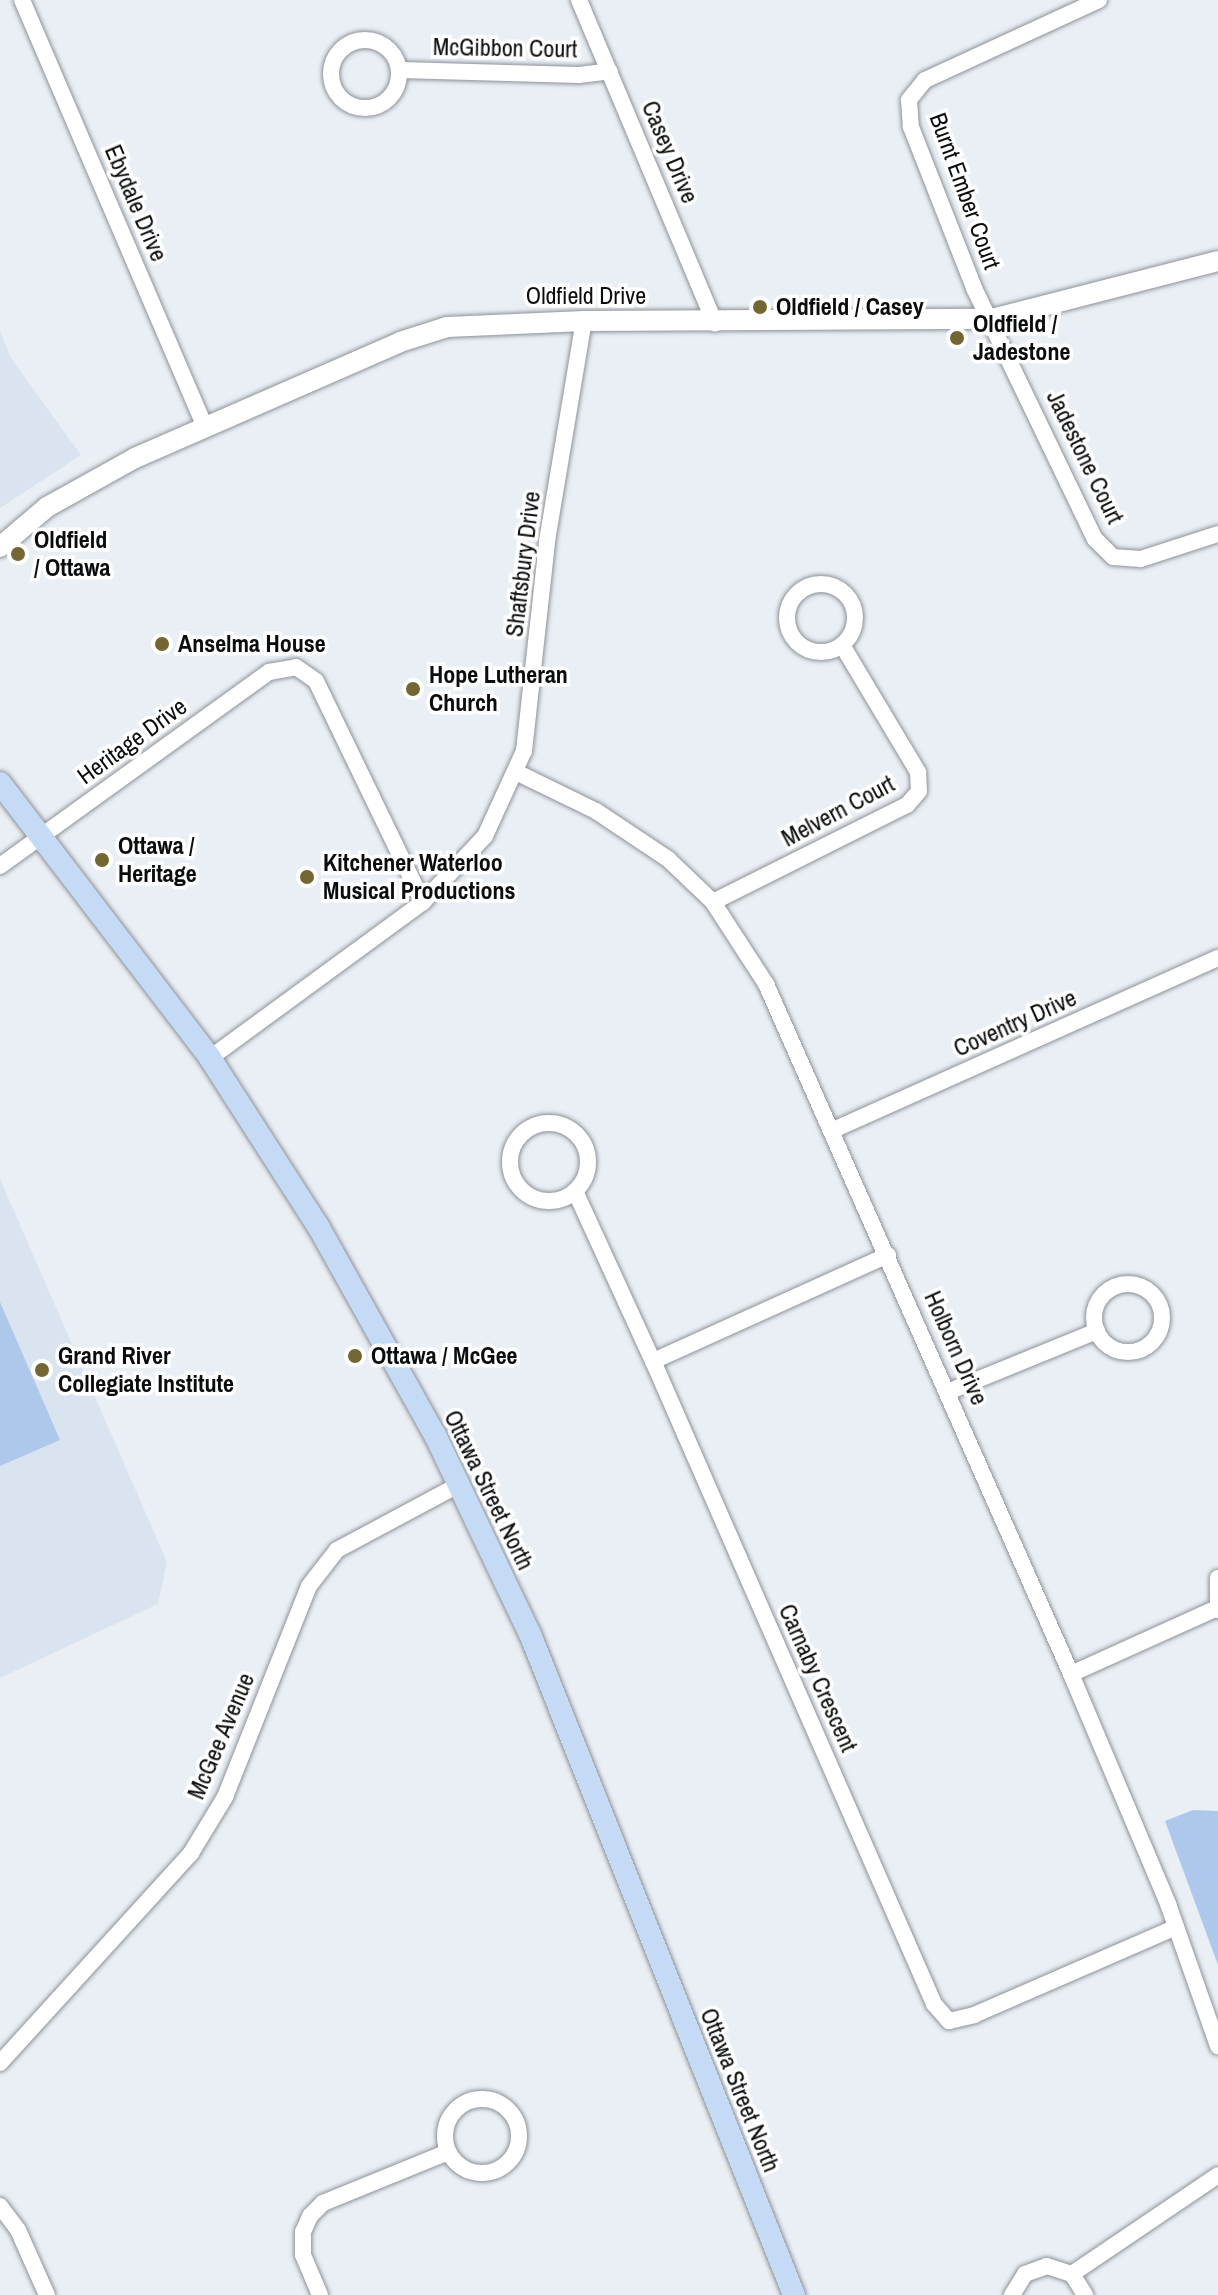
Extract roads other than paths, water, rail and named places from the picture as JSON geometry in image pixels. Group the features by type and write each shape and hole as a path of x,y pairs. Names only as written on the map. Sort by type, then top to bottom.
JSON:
{"main road":[{"name":"Ottawa Street North","path":"0,783 42,833 210,1058 318,1226 458,1485 530,1634 794,2295"}],"street":[{"name":"Ebydale Drive","path":"22,0 204,425"},
{"name":"Casey Drive","path":"579,0 715,324"},
{"name":"Burnt Ember Court","path":"992,319 974,288 911,127 909,100 939,73 1099,0"},
{"name":"McGibbon Court","path":"368,39 390,49 400,70 394,93 370,108 347,103 331,79 336,54 356,40 368,39"},
{"name":"McGibbon Court","path":"400,70 579,75 610,71"},
{"name":"Oldfield Drive","path":"0,547 47,507 204,425 400,342 447,327 584,321 715,324 992,319 1218,261"},
{"name":"Jadestone Court","path":"992,319 1095,539 1113,557 1141,559 1218,534"},
{"name":"Shaftsbury Drive","path":"210,1058 423,902 485,836 518,773 528,728 547,541 584,321"},
{"path":"824,583 848,596 855,623 842,645 813,651 793,638 787,610 799,591 824,583"},
{"name":"Melvern Court","path":"713,902 907,805 919,791 918,772 842,645"},
{"name":"Heritage Drive","path":"0,866 269,672 296,667 316,681 423,902"},
{"name":"Holborn Drive","path":"518,773 596,811 668,859 713,902 766,984 950,1391 1071,1674 1176,1927 1218,2046"},
{"name":"Coventry Drive","path":"831,1131 1218,958"},
{"path":"558,1124 583,1142 587,1173 575,1191 546,1202 521,1190 510,1160 518,1138 528,1129 558,1124"},
{"path":"575,1191 653,1361 888,1255"},
{"path":"1142,1287 1160,1306 1159,1332 1136,1351 1112,1348 1097,1331 1094,1312 1110,1288 1142,1287"},
{"path":"950,1391 1097,1331"},
{"name":"Carnaby Crescent","path":"653,1361 940,2011 949,2021 974,2015 1176,1927"},
{"name":"McGee Avenue","path":"0,2063 191,1853 225,1797 309,1586 337,1550 458,1485"},
{"path":"1071,1674 1218,1609 1218,1578"},
{"path":"482,2098 500,2103 518,2127 517,2147 509,2162 490,2173 463,2168 448,2152 446,2126 467,2102 482,2098"},
{"path":"320,2295 303,2255 303,2232 310,2216 323,2203 448,2152"},
{"path":"1072,2274 1218,2175"},
{"path":"0,2206 18,2230 47,2295"},
{"path":"1012,2295 1025,2274 1036,2268 1060,2268 1072,2274 1085,2295"}],"place":[{"name":"Oldfield / Casey","path":"760,307"},
{"name":"Oldfield / Jadestone","path":"957,338"},
{"name":"Oldfield / Ottawa","path":"18,554"},
{"name":"Anselma House","path":"162,644"},
{"name":"Hope Lutheran Church","path":"413,689"},
{"name":"Ottawa / Heritage","path":"102,860"},
{"name":"Kitchener Waterloo Musical Productions","path":"307,877"},
{"name":"Ottawa / McGee","path":"355,1356"},
{"name":"Grand River Collegiate Institute","path":"42,1370"}]}
